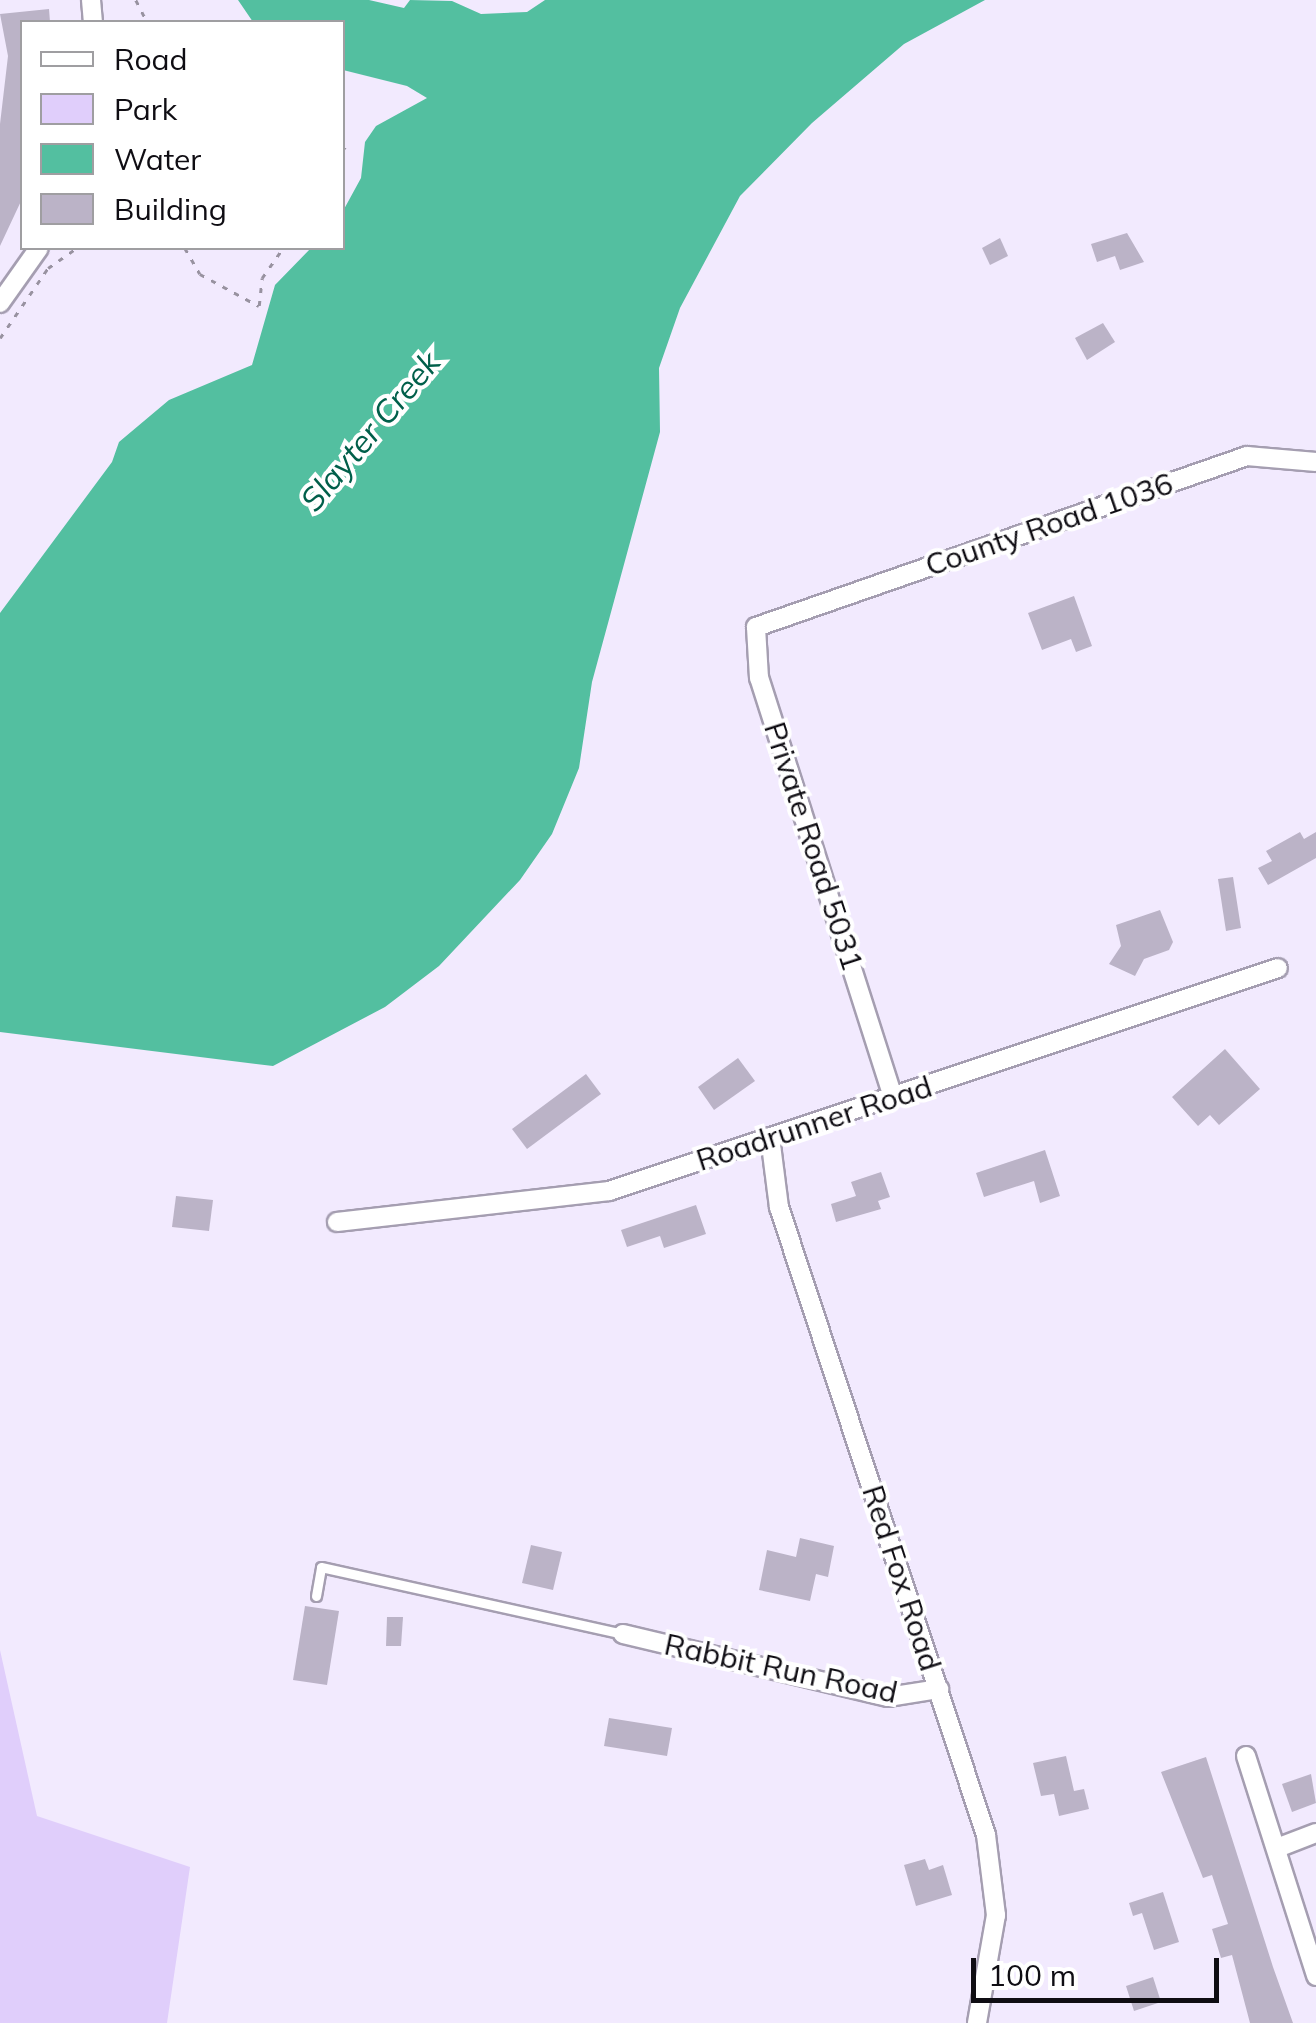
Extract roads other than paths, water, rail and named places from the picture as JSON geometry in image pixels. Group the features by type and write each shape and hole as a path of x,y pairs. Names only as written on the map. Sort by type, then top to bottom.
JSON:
{"street":[{"path":"0,303 39,250"},
{"name":"County Road 1036","path":"783,614 1248,456 1316,462"},
{"name":"Private Road 5031","path":"783,614 756,627 753,655 892,1094"},
{"name":"Roadrunner Road","path":"337,1222 462,1212 609,1190 1278,968"},
{"name":"Red Fox Road","path":"770,1137 779,1206 981,1819 995,1889 992,1968 977,2023"},
{"name":"Rabbit Run Road","path":"623,1634 888,1696 939,1689"},
{"path":"1246,1756 1316,1976"},
{"path":"1277,1848 1316,1833"}],"lane":[{"path":"316,1596 321,1567 623,1634"}],"water":[{"name":"Slayter Creek","path":"238,0 369,0 404,8 410,0 452,1 481,14 527,12 545,0 985,0 904,44 812,123 740,196 680,308 659,368 660,432 592,682 579,768 552,834 520,880 439,966 385,1007 273,1066 0,1032 0,613 112,462 119,442 169,400 252,365 275,285 309,250 345,250 345,207 361,178 365,142 376,126 427,98 407,86 345,70 345,20 252,20"}]}
